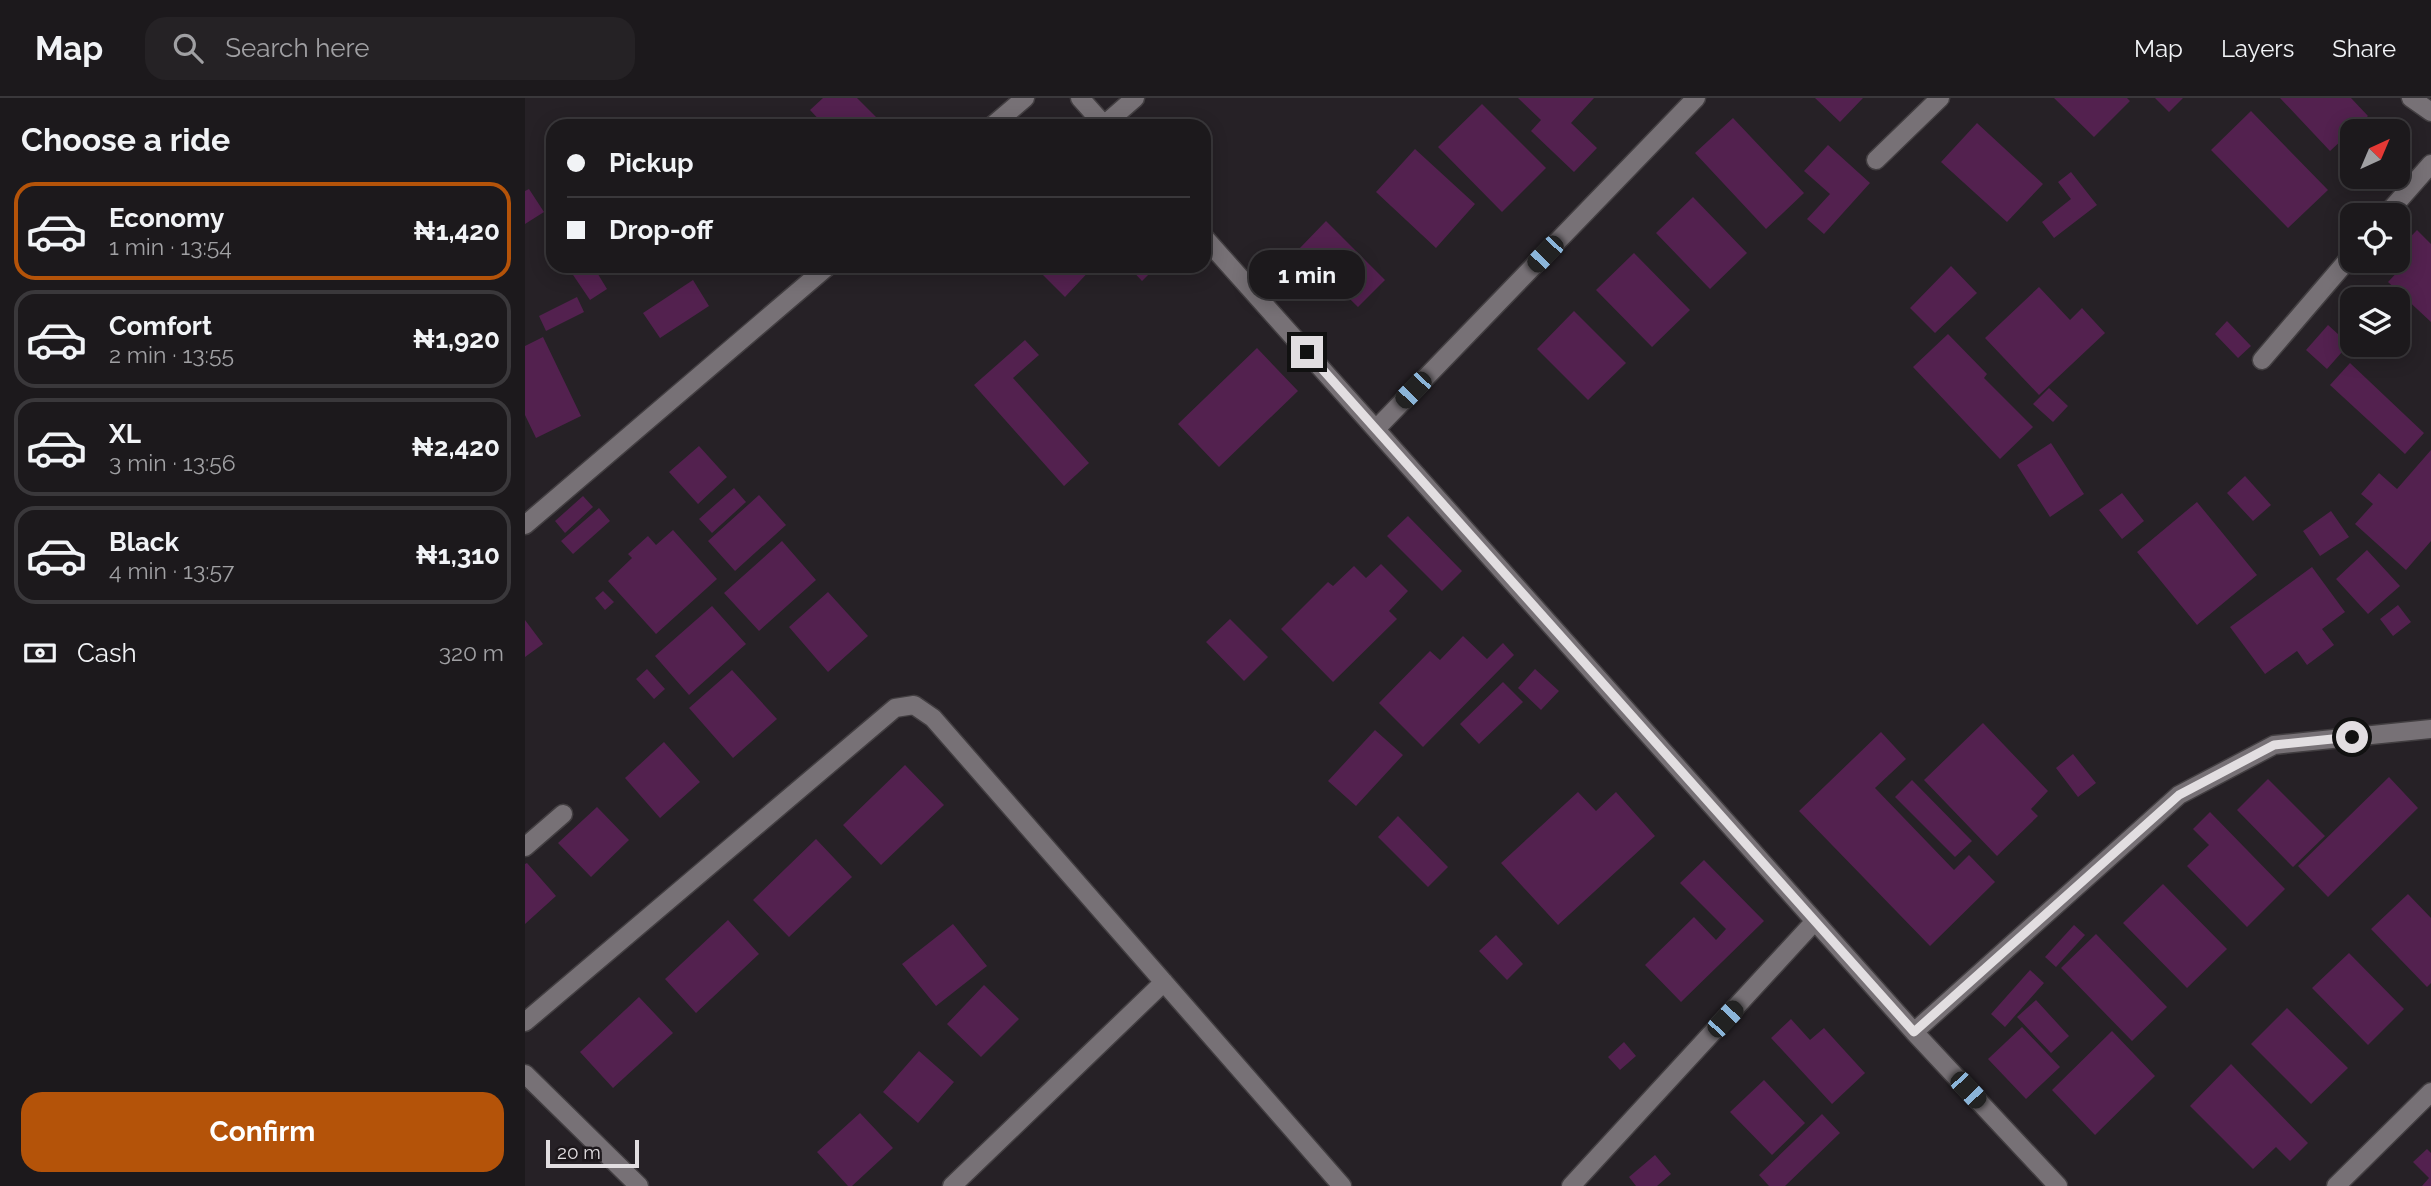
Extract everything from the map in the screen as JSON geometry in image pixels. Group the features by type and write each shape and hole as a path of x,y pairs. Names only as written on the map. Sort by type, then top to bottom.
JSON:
{"street":[{"path":"1000,119 1025,98"},
{"path":"1080,98 1099,119"},
{"path":"1112,119 1135,98"},
{"path":"1375,429 1696,98"},
{"path":"1876,160 1940,98"},
{"path":"2411,98 2431,111"},
{"path":"2397,203 2431,164"},
{"path":"1211,245 1914,1032 2058,1186"},
{"path":"2262,360 2340,269"},
{"path":"525,525 820,273"},
{"path":"525,1022 895,708 914,705 933,718 1342,1186"},
{"path":"1914,1032 2179,795 2274,745 2431,729"},
{"path":"525,847 563,814"},
{"path":"1579,1183 1815,921"},
{"path":"952,1186 1164,982"},
{"path":"525,1074 639,1186"},
{"path":"2336,1186 2431,1092"}],"building":[{"path":"823,98 857,98 878,119 818,119 810,110"},
{"path":"1518,98 1594,98 1571,123 1597,148 1574,172 1531,131 1541,120"},
{"path":"1815,98 1863,98 1840,122"},
{"path":"2054,98 2127,98 2130,101 2094,137"},
{"path":"2155,98 2183,98 2169,112"},
{"path":"2280,98 2351,98 2368,116 2365,119 2340,119 2340,142 2330,151"},
{"path":"1482,104 1546,168 1502,212 1438,147"},
{"path":"2251,111 2328,190 2288,228 2211,150"},
{"path":"1733,118 1804,193 1766,229 1695,153"},
{"path":"1977,123 2043,184 2007,222 1941,162"},
{"path":"1828,145 1870,183 1824,234 1807,219 1830,194 1804,171"},
{"path":"1415,149 1475,204 1436,248 1376,192"},
{"path":"2071,172 2097,205 2054,238 2042,222 2071,199 2058,182"},
{"path":"529,189 544,212 525,224 525,191"},
{"path":"1693,197 1747,253 1710,289 1656,233"},
{"path":"1326,221 1385,280 1358,307 1299,249"},
{"path":"2417,230 2431,244 2431,322 2410,302 2410,287 2393,287 2388,282 2396,273 2410,273 2410,237"},
{"path":"1634,253 1690,310 1652,347 1596,290"},
{"path":"1951,266 1977,293 1935,333 1910,308"},
{"path":"572,273 597,273 607,289 590,300"},
{"path":"1041,273 1087,273 1065,297"},
{"path":"1135,273 1150,273 1142,281"},
{"path":"693,280 709,306 660,338 643,313"},
{"path":"2039,287 2070,320 2082,308 2105,333 2039,395 1985,338"},
{"path":"577,297 584,312 546,331 539,316"},
{"path":"1574,311 1626,363 1588,400 1537,349"},
{"path":"2227,321 2251,346 2238,358 2215,334"},
{"path":"2328,325 2340,336 2340,354 2327,369 2306,350"},
{"path":"1948,334 1987,374 1984,378 2033,427 2000,459 1913,367"},
{"path":"543,337 581,416 536,438 525,415 525,346"},
{"path":"1025,340 1039,355 1013,378 1089,463 1064,486 974,385"},
{"path":"1257,348 1298,391 1219,467 1178,424"},
{"path":"2350,363 2424,433 2405,454 2330,385"},
{"path":"2049,388 2068,406 2053,422 2033,404"},
{"path":"2051,443 2084,494 2050,517 2017,465"},
{"path":"699,446 727,477 698,504 669,472"},
{"path":"2431,450 2431,541 2406,570 2355,524 2373,504 2361,494 2379,473 2397,489"},
{"path":"2245,476 2271,505 2253,521 2227,493"},
{"path":"734,488 746,502 712,533 699,519"},
{"path":"2122,493 2144,521 2122,539 2099,510"},
{"path":"759,495 786,525 735,571 708,541"},
{"path":"583,496 593,507 565,533 555,521"},
{"path":"2197,502 2257,575 2197,625 2137,552"},
{"path":"599,508 610,521 573,554 561,541"},
{"path":"2331,511 2349,537 2320,556 2303,531"},
{"path":"1408,516 1462,571 1442,591 1387,536"},
{"path":"673,530 717,579 656,634 608,581 632,558 628,554 648,536 656,545"},
{"path":"782,541 816,580 759,631 724,593"},
{"path":"2367,550 2400,586 2368,614 2336,579"},
{"path":"1381,564 1408,591 1389,611 1397,619 1333,682 1281,629 1328,582 1333,586 1354,566 1366,578"},
{"path":"2312,567 2345,612 2322,629 2334,645 2307,665 2297,651 2265,674 2230,627"},
{"path":"603,591 614,602 605,610 595,598"},
{"path":"828,592 868,636 828,672 789,627"},
{"path":"2398,605 2411,622 2393,636 2380,619"},
{"path":"712,606 746,644 689,695 655,656"},
{"path":"1230,619 1268,657 1244,681 1206,642"},
{"path":"525,620 543,644 525,657"},
{"path":"1463,636 1487,659 1503,643 1514,655 1423,747 1379,703 1430,651 1440,660"},
{"path":"647,669 665,689 654,699 636,679"},
{"path":"1535,669 1559,691 1541,710 1518,688"},
{"path":"732,670 777,719 733,758 689,708"},
{"path":"1503,682 1523,702 1479,744 1460,724"},
{"path":"1983,723 2048,791 2031,809 2038,816 1997,856 1924,780"},
{"path":"1375,730 1403,755 1356,806 1328,781"},
{"path":"1881,732 1906,759 1875,788 1954,870 1969,855 1995,882 1930,946 1799,811"},
{"path":"664,742 700,782 660,818 625,778"},
{"path":"2073,754 2096,783 2078,797 2056,768"},
{"path":"905,765 944,805 881,865 843,825"},
{"path":"2389,777 2418,808 2328,897 2298,866"},
{"path":"2268,779 2325,836 2293,867 2237,810"},
{"path":"1912,780 1972,841 1955,857 1895,797"},
{"path":"1578,792 1596,811 1616,792 1655,836 1558,925 1501,863"},
{"path":"597,807 629,840 591,877 558,843"},
{"path":"2210,812 2285,889 2247,927 2187,866 2209,845 2193,829"},
{"path":"1398,816 1448,867 1428,887 1378,837"},
{"path":"816,839 852,877 789,937 753,900"},
{"path":"1704,860 1764,921 1681,1002 1645,965 1694,917 1716,940 1726,929 1680,883"},
{"path":"527,863 556,896 525,924 525,864"},
{"path":"2163,884 2227,949 2187,988 2123,923"},
{"path":"2408,894 2431,918 2431,983 2427,987 2371,929"},
{"path":"728,920 759,954 696,1013 665,979"},
{"path":"953,924 987,966 936,1006 902,964"},
{"path":"2074,925 2085,935 2056,967 2045,957"},
{"path":"2096,934 2167,1007 2132,1041 2061,968"},
{"path":"1496,935 1523,964 1507,980 1479,951"},
{"path":"2349,953 2404,1009 2368,1045 2312,988"},
{"path":"2030,970 2044,983 2005,1027 1991,1014"},
{"path":"984,985 1019,1019 981,1057 947,1024"},
{"path":"639,997 673,1033 613,1088 580,1052"},
{"path":"2036,1000 2069,1036 2051,1053 2017,1017"},
{"path":"2287,1008 2348,1068 2311,1104 2251,1044"},
{"path":"1791,1019 1810,1040 1824,1028 1865,1073 1832,1104 1771,1038"},
{"path":"2022,1027 2060,1067 2026,1099 1988,1059"},
{"path":"2112,1031 2155,1076 2095,1135 2052,1090"},
{"path":"1624,1042 1636,1056 1620,1070 1608,1057"},
{"path":"919,1051 954,1082 918,1123 883,1092"},
{"path":"2231,1064 2308,1143 2290,1161 2276,1147 2253,1169 2190,1106"},
{"path":"1764,1080 1805,1123 1772,1155 1730,1112"},
{"path":"860,1113 893,1148 852,1186 848,1186 817,1152"},
{"path":"1822,1114 1840,1133 1785,1186 1769,1186 1759,1175"},
{"path":"2427,1149 2431,1153 2431,1186 2422,1186 2429,1178 2413,1162"},
{"path":"1655,1155 1671,1174 1657,1186 1636,1186 1629,1177"}],"route":[{"path":"1307,352 1914,1032 2179,795 2274,745 2352,737"}]}
